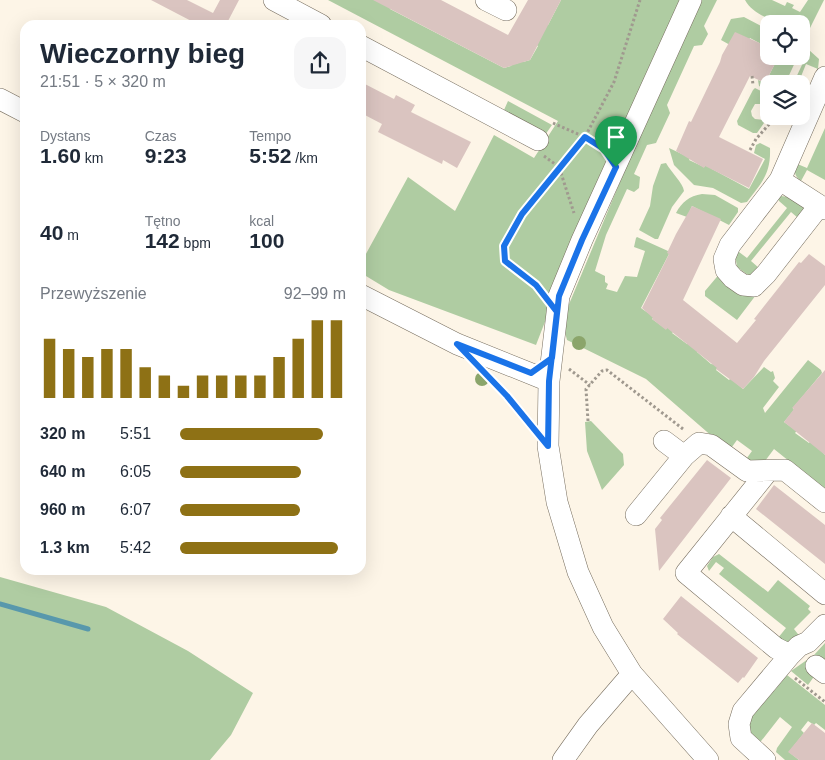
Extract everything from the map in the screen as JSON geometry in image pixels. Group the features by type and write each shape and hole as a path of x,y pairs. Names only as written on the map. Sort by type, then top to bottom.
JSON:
{"street":[{"path":"486,0 506,10"},
{"path":"691,0 582,240 559,296 552,358 540,377 556,502 578,572 603,627 632,674 708,760"},
{"path":"285,3 313,20"},
{"path":"366,49 537,145"},
{"path":"780,180 822,208 754,286 743,285 726,270 724,263 730,245 780,180 825,77"},
{"path":"0,99 20,109"},
{"path":"366,298 457,344 540,377"},
{"path":"664,441 684,456"},
{"path":"636,515 684,456 698,443 711,445 747,471 785,470 825,502"},
{"path":"768,471 686,573 776,648 790,655"},
{"path":"731,516 825,594"},
{"path":"765,760 741,738 739,724 743,711 790,655 799,646 808,642 825,624"},
{"path":"562,760 632,674"}],"path":[{"path":"557,312 536,285 505,261 504,246 522,214 585,137 614,82 640,0"},
{"path":"752,76 753,85"},
{"path":"553,123 585,137 604,149 616,167"},
{"path":"750,150 756,138 768,125"},
{"path":"537,145 559,167 582,240"},
{"path":"588,422 586,389 602,370 607,370 684,430"},
{"path":"488,376 548,446"},
{"path":"797,680 825,702"}],"green space":[{"path":"328,0 388,0 390,9 504,68 511,66 513,62 517,64 519,60 523,62 530,60 538,46 535,44 546,24 548,25 561,0 686,0 558,288 536,345 389,290 366,276 366,254 408,177 455,211 494,135 534,158 558,121"},
{"path":"696,0 717,0 704,26 708,34 702,45 694,46 667,105 670,113 656,143 647,145 634,174 640,177 639,188 634,192 627,189 606,235 595,271 605,276 605,282 608,284 606,289 617,292 625,276 637,277 645,251 634,247 637,237 668,251 669,254 641,308 648,313 656,315 652,319 666,329 669,325 675,330 672,333 687,344 690,342 699,349 697,352 711,364 719,365 716,370 729,380 733,376 736,383 743,389 764,367 771,372 773,371 775,378 773,381 779,387 763,408 765,413 808,360 821,370 822,373 784,422 791,427 799,428 795,433 809,443 812,439 825,455 825,490 774,449 765,461 744,462 752,451 737,440 729,451 646,379 567,340 562,321"},
{"path":"745,0 772,0 785,6 787,2 794,5 792,8 800,12 808,0 824,0 810,28 810,15 761,15 749,6"},
{"path":"744,17 760,25 760,43 750,38 747,43 730,45 721,40 731,19"},
{"path":"810,51 819,59 818,69 808,65 810,65"},
{"path":"774,65 794,65 789,75 769,75"},
{"path":"802,65 806,65 802,75 797,75"},
{"path":"755,88 760,90 760,104 755,104 751,111 752,116 755,119 760,120 760,125 763,125 757,133 753,133 738,125 737,121"},
{"path":"508,101 552,125 545,135 504,110"},
{"path":"825,128 825,180 807,170 801,181 795,173 795,163 807,168"},
{"path":"760,143 770,148 769,165 761,183 747,202 741,203 713,188 694,185 674,165 669,148 684,155 692,155 689,160 704,167 707,163 712,169 749,189 765,159 754,153 756,145"},
{"path":"666,163 684,191 672,207 658,239 655,239 639,230 650,206 653,186 661,164"},
{"path":"702,194 715,195 738,208 738,212 729,225 692,206 687,217 676,213 686,200"},
{"path":"781,196 795,198 805,209 798,218 791,212 751,261 759,268 755,274 748,275 737,267 735,254 739,252 747,258 787,208 779,201 778,198"},
{"path":"721,272 759,291 737,320 705,296 705,291"},
{"path":"591,421 623,454 624,465 602,490 587,451 585,422"},
{"path":"719,554 768,592 778,580 810,606 808,609 811,612 794,629 801,638 789,645 778,638 786,628 719,574 724,568 716,562 709,571 707,566 713,557"},
{"path":"0,577 106,607 188,651 253,693 231,735 210,760 0,760"},
{"path":"825,643 825,661 808,685 791,671 814,655"},
{"path":"787,675 825,705 825,730 816,723 814,725 808,721 801,730 804,733 789,752 799,760 785,760 776,752 792,727 780,717 758,745 751,740 747,717 769,688 774,691"}],"building":[{"path":"151,0 187,0 213,13 220,0 239,0 229,20 189,20"},
{"path":"373,0 441,0 508,35 528,0 561,0 530,60 504,68"},
{"path":"735,32 760,43 760,65 774,65 769,75 760,75 760,81 750,76 719,137 763,159 749,188 705,166 704,168 676,151"},
{"path":"366,85 394,99 396,95 415,105 411,112 471,142 457,168 443,160 442,164 378,132 382,124 366,116"},
{"path":"692,206 721,219 683,300 737,343 799,262 801,263 809,254 825,266 825,285 743,389 667,328 666,330 652,319 642,308 669,254 667,253 676,234"},
{"path":"825,370 825,455 784,422 794,409 792,408"},
{"path":"707,460 731,478 659,571 655,529 662,520 660,518"},
{"path":"774,485 825,525 825,564 756,509"},
{"path":"681,596 758,658 744,678 738,683 677,634 663,619"},
{"path":"812,723 825,733 825,760 799,760 788,752"}],"waterway":[{"path":"0,604 88,629"}],"route":[{"path":"616,167 582,240 559,296 552,358 531,373 457,344 507,396 548,446 549,381 552,358 557,312 536,285 505,261 504,246 522,214 585,137 604,149 616,167"}]}
